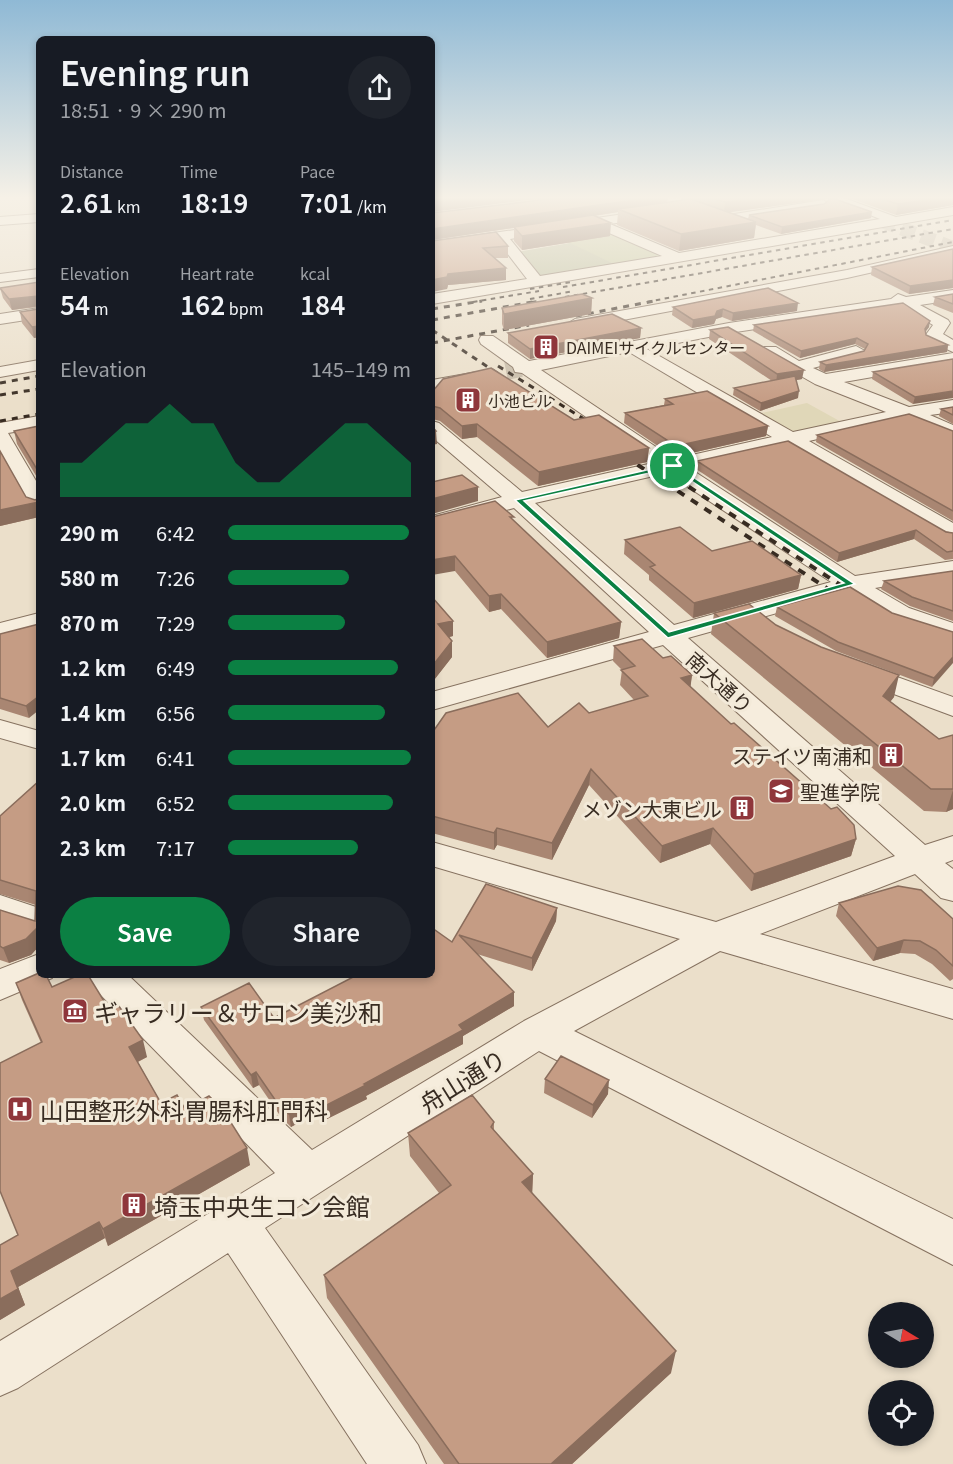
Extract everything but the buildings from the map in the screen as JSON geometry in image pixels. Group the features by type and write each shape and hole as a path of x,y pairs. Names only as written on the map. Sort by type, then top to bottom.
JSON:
{"street":[{"path":"525,266 537,282"},
{"path":"435,299 629,266"},
{"path":"556,327 883,266"},
{"path":"0,278 36,273"},
{"path":"847,274 942,323 933,336 953,347"},
{"path":"513,370 729,328 953,295"},
{"path":"684,303 821,380 906,414 915,415 953,432"},
{"path":"0,319 36,313"},
{"path":"510,335 487,340 513,370 673,466 900,614 953,632"},
{"path":"630,346 953,533"},
{"path":"795,367 855,351"},
{"path":"821,380 953,358"},
{"path":"0,372 36,366"},
{"path":"440,385 479,376"},
{"path":"435,522 518,500 906,414 953,406"},
{"path":"0,429 36,423"},
{"name":"南大通り","path":"435,430 518,500 668,635 936,854 953,889"},
{"path":"0,436 36,500"},
{"path":"435,700 851,584 953,568"},
{"path":"750,612 774,631"},
{"path":"0,631 36,622"},
{"path":"839,663 953,707"},
{"path":"0,729 36,739"},
{"name":"舟山通り","path":"0,1370 236,1224 538,1032 715,937 936,854"},
{"path":"435,855 953,1004"},
{"path":"0,908 36,921"},
{"path":"0,985 36,969"},
{"path":"107,978 309,1177"},
{"path":"538,1032 953,1243"},
{"path":"236,1224 399,1464"}],"shaded area":[{"path":"807,403 845,424 800,434 789,432 757,414"}],"green space":[{"path":"529,266 617,266 539,278"}],"tunnel":[{"path":"506,371 521,368"}],"railway":[{"path":"563,287 683,266"},
{"path":"565,297 740,266"},
{"path":"647,302 829,266"},
{"path":"530,289 571,282"},
{"path":"473,302 539,291"},
{"path":"530,299 574,291"},
{"path":"435,309 482,301"},
{"path":"435,319 538,301 532,302"},
{"path":"576,316 654,301"},
{"path":"447,340 529,325"},
{"path":"435,332 447,340"},
{"path":"435,342 447,340"},
{"path":"447,340 503,377"},
{"path":"498,366 597,427"},
{"path":"0,383 36,377"},
{"path":"0,395 36,389"},
{"path":"0,421 36,415"},
{"path":"635,452 859,597"},
{"path":"624,456 845,600"}],"place":[{"name":"DAIMEIサイクルセンター","path":"546,347"},
{"name":"小池ビル","path":"468,400"},
{"name":"ステイツ南浦和","path":"891,755"},
{"name":"聖進学院","path":"781,791"},
{"name":"メゾン大東ビル","path":"742,808"},
{"name":"ギャラリー＆サロン美沙和","path":"75,1011"},
{"name":"山田整形外科胃腸科肛門科","path":"20,1109"},
{"name":"埼玉中央生コン会館","path":"134,1205"}],"route":[{"path":"673,466 851,584 668,635 518,500 673,466"}]}
